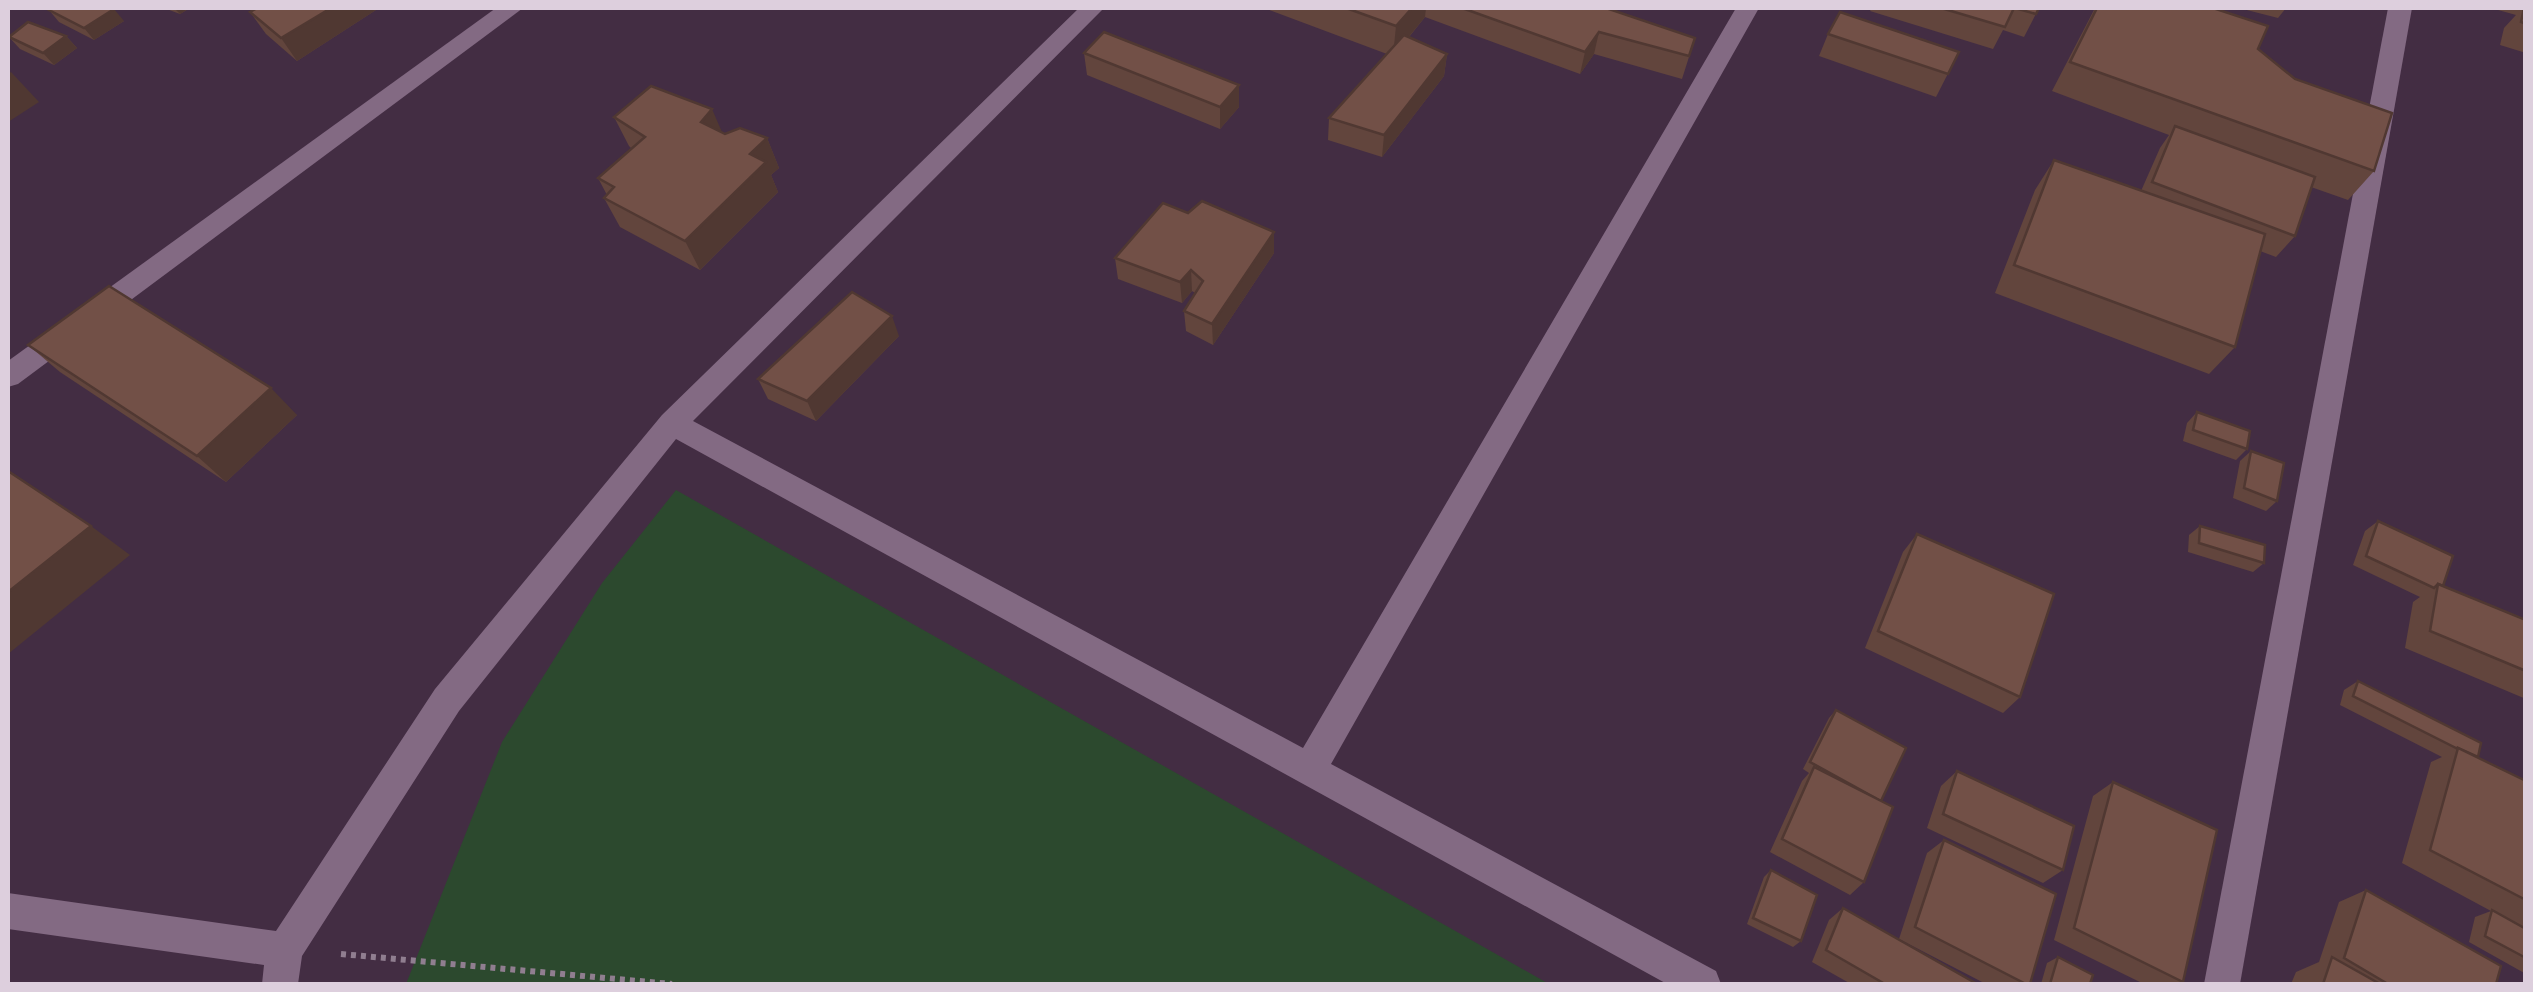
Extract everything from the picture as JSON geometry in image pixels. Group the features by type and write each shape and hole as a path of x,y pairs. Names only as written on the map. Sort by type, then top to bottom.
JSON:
{"street":[{"path":"8,376 510,8"},
{"path":"8,911 282,967 447,700 672,423 1092,8"},
{"path":"1308,771 1748,8"},
{"path":"2222,984 2400,8"},
{"path":"672,423 1703,984"}],"path":[{"path":"282,967 672,984"}],"green space":[{"path":"676,490 1549,984 406,984 502,742 602,583"}],"building":[{"path":"257,8 331,8 281,38 250,12"},
{"path":"1346,8 1412,8 1396,26"},
{"path":"1462,8 1606,8 1695,38 1689,56 1599,32 1585,52"},
{"path":"1941,8 2014,8 2005,27"},
{"path":"2015,8 2039,8 2036,14"},
{"path":"2097,8 2213,8 2268,26 2258,49 2295,79 2392,113 2374,171 2070,62"},
{"path":"114,9 84,28 49,10"},
{"path":"1840,12 1959,52 1948,74 1828,34"},
{"path":"28,22 66,36 43,53 9,37"},
{"path":"1104,32 1239,85 1220,107 1084,53"},
{"path":"1404,35 1447,54 1384,135 1329,118"},
{"path":"651,86 712,109 701,122 725,134 740,128 767,138 750,154 766,162 685,241 604,198 614,187 598,178 645,137 614,117"},
{"path":"2175,126 2315,177 2295,236 2152,182"},
{"path":"2054,160 2265,234 2235,347 2014,265"},
{"path":"1202,201 1274,232 1212,324 1184,311 1203,281 1191,270 1180,282 1115,258 1163,203 1188,213"},
{"path":"109,286 271,388 197,456 28,345"},
{"path":"852,292 892,316 807,401 758,379"},
{"path":"2197,412 2250,431 2247,449 2193,430"},
{"path":"2251,451 2284,463 2277,501 2244,488"},
{"path":"8,471 91,526 8,592"},
{"path":"2378,521 2453,556 2443,586 2438,584 2434,588 2366,556"},
{"path":"2200,526 2265,545 2264,563 2199,543"},
{"path":"1917,534 2054,594 2020,697 1878,631"},
{"path":"2438,584 2526,620 2526,671 2430,631"},
{"path":"2358,681 2481,743 2478,757 2353,696"},
{"path":"1836,710 1906,748 1881,801 1810,762"},
{"path":"2458,748 2526,781 2526,900 2430,850"},
{"path":"1814,767 1893,807 1864,882 1782,839"},
{"path":"1957,771 2074,826 2063,870 1943,814"},
{"path":"2113,782 2217,830 2183,982 2074,928"},
{"path":"1944,840 2056,894 2030,984 1915,927"},
{"path":"1771,870 1817,895 1801,941 1753,918"},
{"path":"2366,890 2501,966 2496,984 2388,984 2344,958"},
{"path":"1843,908 1977,984 1885,984 1826,950"},
{"path":"2492,910 2526,929 2526,958 2485,936"},
{"path":"2058,957 2093,975 2090,984 2050,984"},
{"path":"2332,957 2380,984 2323,984"}]}
